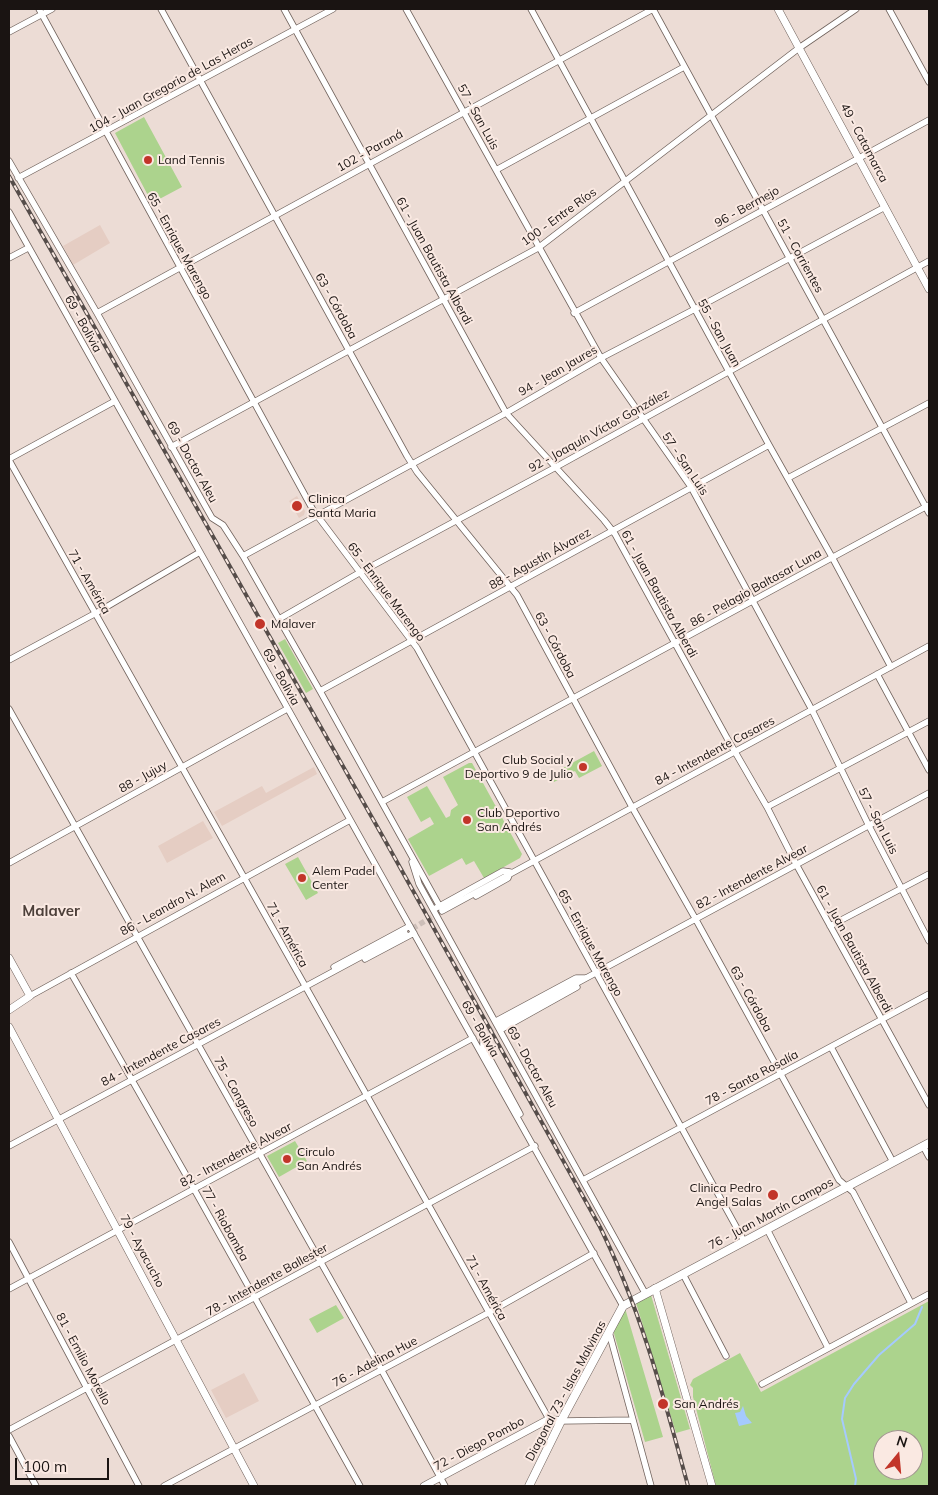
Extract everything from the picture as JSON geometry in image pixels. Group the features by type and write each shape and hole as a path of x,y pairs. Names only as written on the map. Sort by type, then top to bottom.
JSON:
{"main road":[{"name":"76 - Juan Martín Campos","path":"623,1306 926,1144"},
{"name":"Diagonal 73 - Islas Malvinas","path":"529,1486 561,1421 623,1306"}],"street":[{"path":"9,32 40,12 52,9"},
{"name":"63 - Córdoba","path":"161,9 412,464 511,586 839,1180 853,1192 911,1303"},
{"name":"61 - Juan Bautista Alberdi","path":"284,9 506,413 613,530 767,807 796,864 929,1105"},
{"name":"104 - Juan Gregorio de Las Heras","path":"18,178 106,133 334,9"},
{"name":"57 - San Luis","path":"406,9 574,313 601,358 691,487 812,710 869,826 929,941"},
{"name":"55 - San Juan","path":"530,9 832,557 890,667"},
{"name":"102 - Paraná","path":"97,313 653,9"},
{"name":"51 - Corrientes","path":"653,9 928,508"},
{"name":"49 - Catamarca","path":"778,9 929,289"},
{"name":"100 - Entre Ríos","path":"172,447 538,248 799,48 856,9"},
{"path":"889,9 929,82"},
{"name":"65 - Enrique Marengo","path":"40,12 317,516 412,641 744,1241"},
{"path":"496,170 684,67"},
{"name":"96 - Bermejo","path":"574,313 929,120"},
{"name":"69 - Doctor Aleu","path":"9,160 212,518 223,525 243,556 320,691 407,847 438,909 437,917 499,1025 645,1293"},
{"name":"94 - Jean Jaures","path":"243,556 506,413 601,358 695,310 885,207"},
{"name":"69 - Bolivia","path":"9,212 287,709 535,1146 623,1306"},
{"path":"9,258 28,248"},
{"name":"92 - Joaquín Víctor González","path":"279,619 359,573 929,262"},
{"path":"9,460 115,401"},
{"path":"788,478 929,403"},
{"name":"88 - Agustín Álvarez","path":"320,691 769,445"},
{"name":"71 - América","path":"9,460 548,1419"},
{"name":"86 - Pelagio Baltasar Luna","path":"382,802 832,557 928,508"},
{"path":"9,660 96,613 200,552"},
{"name":"84 - Intendente Casares","path":"438,909 632,807 929,646"},
{"path":"877,674 929,770"},
{"name":"75 - Congreso","path":"9,709 445,1486"},
{"name":"88 - Jujuy","path":"9,863 181,766 287,709"},
{"path":"767,807 929,721"},
{"name":"82 - Intendente Alvear","path":"499,1025 576,978 585,978 595,973 929,793"},
{"name":"86 - Leandro N. Alem","path":"9,1010 71,973 350,820"},
{"name":"84 - Intendente Casares","path":"437,917 508,878 510,872"},
{"path":"830,926 929,874"},
{"name":"84 - Intendente Casares","path":"324,977 332,968 410,926"},
{"name":"84 - Intendente Casares","path":"9,1146 405,933"},
{"name":"84 - Intendente Casares","path":"324,977 337,974 414,933"},
{"path":"9,958 30,996"},
{"name":"77 - Riobamba","path":"71,973 360,1486"},
{"name":"82 - Intendente Alvear","path":"499,1025 581,985 585,978"},
{"name":"78 - Santa Rosalía","path":"584,1180 929,994"},
{"name":"79 - Ayacucho","path":"9,1027 254,1486"},
{"name":"82 - Intendente Alvear","path":"9,1290 473,1038"},
{"name":"69 - Bolivia","path":"483,1038 482,1046 516,1106 522,1124"},
{"path":"831,1047 894,1162"},
{"path":"926,1144 929,1157"},
{"name":"78 - Intendente Ballester","path":"9,1430 535,1146"},
{"path":"767,1229 828,1348"},
{"name":"81 - Emilio Morello","path":"9,1242 139,1486"},
{"name":"76 - Adelina Hue","path":"164,1486 488,1314 594,1253"},
{"path":"683,1274 726,1356"},
{"path":"656,1288 712,1486"},
{"path":"762,1384 929,1294"},
{"path":"608,1332 651,1486"},
{"path":"548,1419 561,1421 633,1420"},
{"name":"72 - Diego Pombo","path":"424,1486 548,1419"},
{"path":"9,1436 36,1486"}],"shaded area":[{"path":"100,225 110,243 73,265 63,246"},
{"name":"Clinica Santa Maria","path":"297,496 305,511 304,515 299,518 289,501"},
{"path":"314,767 317,774 222,826 214,812 262,786 266,793"},
{"path":"203,821 213,838 167,863 158,846"},
{"path":"244,1373 259,1401 226,1418 211,1390"}],"green space":[{"name":"Land Tennis","path":"144,117 182,187 152,203 115,133"},
{"path":"285,639 313,689 306,693 278,643"},
{"name":"Club Social y Deportivo 9 de Julio","path":"594,751 602,766 579,778 575,771 554,782 550,775"},
{"name":"Club Deportivo San Andrés","path":"472,763 522,854 520,858 484,878 474,861 466,865 462,858 429,876 408,839 434,824 430,817 421,822 407,797 427,786 446,818 450,816 451,810 458,805 443,777"},
{"name":"Alem Padel Center","path":"298,857 318,893 306,900 285,864"},
{"name":"Circulo San Andrés","path":"295,1141 307,1161 279,1177 267,1156"},
{"path":"651,1295 690,1429 676,1433 636,1303"},
{"path":"929,1301 929,1486 716,1486 693,1397 693,1388 690,1385 693,1379 740,1353 761,1392"},
{"path":"336,1305 344,1318 317,1333 309,1319"},
{"path":"625,1308 663,1437 645,1442 613,1330"}],"water":[{"path":"743,1406 746,1416 752,1423 739,1426 735,1413 740,1412"}],"waterway":[{"path":"855,1486 856,1479 842,1419 845,1398 854,1384 879,1355 915,1324 922,1307"}],"tunnel":[{"path":"405,933 440,912"},
{"path":"483,1038 486,1033 500,1024"}],"railway":[{"path":"9,176 387,844 600,1227 615,1258 640,1322 688,1486"}],"place":[{"name":"Land Tennis","path":"148,160"},
{"name":"Clinica Santa Maria","path":"297,506"},
{"name":"Malaver","path":"260,624"},
{"name":"Club Social y Deportivo 9 de Julio","path":"583,767"},
{"name":"Club Deportivo San Andrés","path":"467,820"},
{"name":"Alem Padel Center","path":"302,878"},
{"name":"Circulo San Andrés","path":"287,1159"},
{"name":"Clinica Pedro Angel Salas","path":"773,1195"},
{"name":"San Andrés","path":"663,1404"}],"district":[{"name":"Malaver","path":"51,911"}]}
